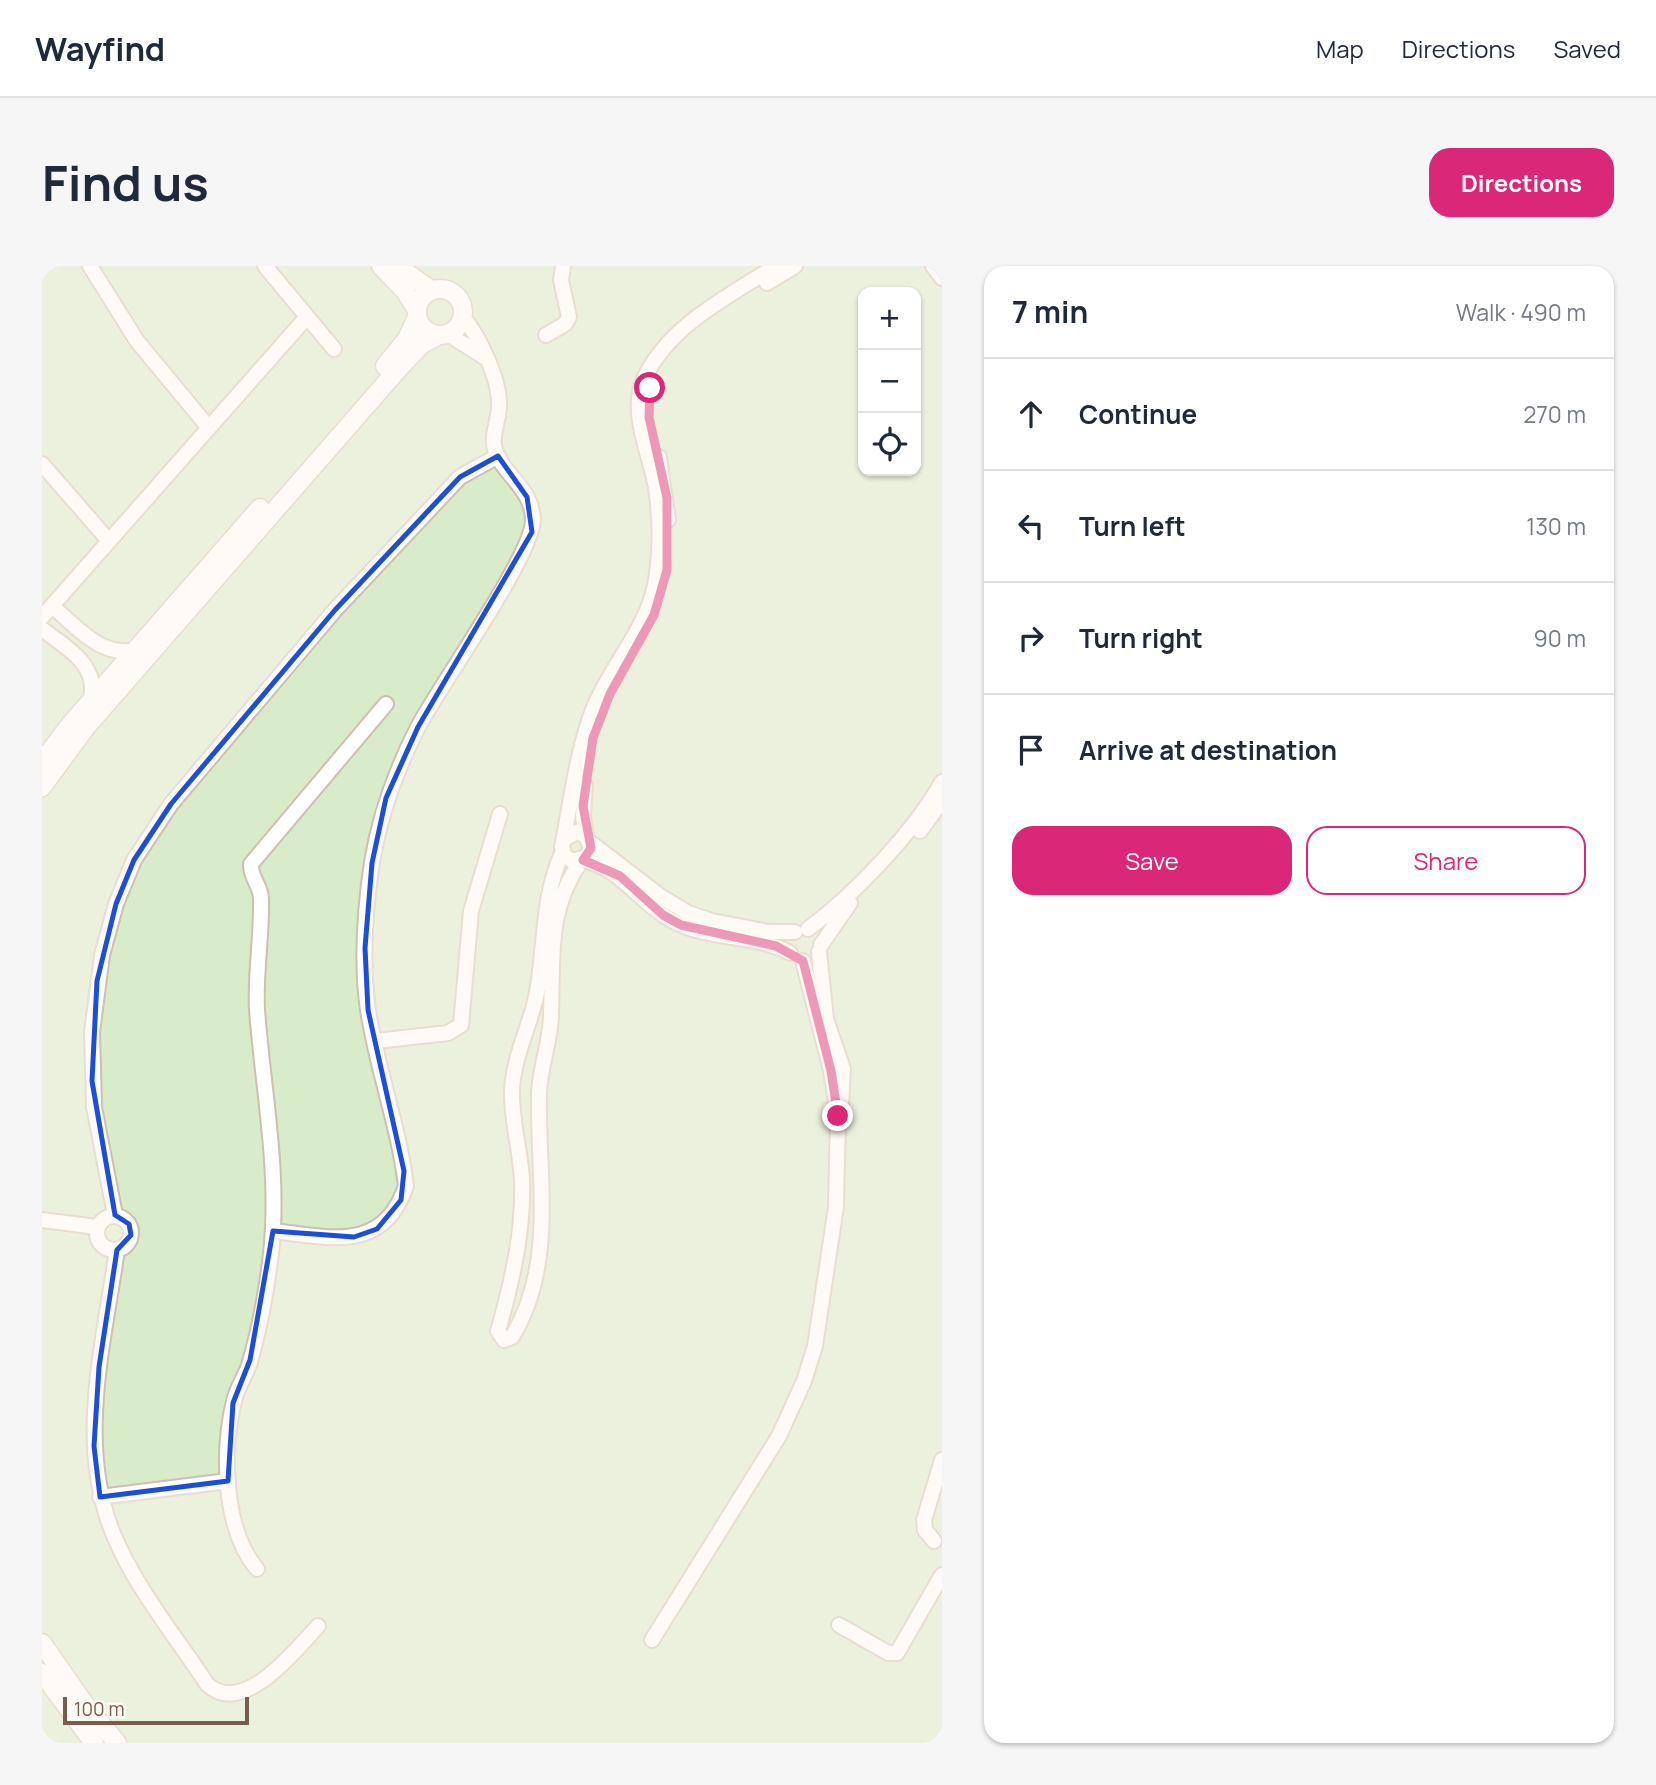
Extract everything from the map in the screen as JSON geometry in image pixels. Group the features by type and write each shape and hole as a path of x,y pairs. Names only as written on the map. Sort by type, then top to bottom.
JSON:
{"street":[{"path":"90,266 137,341 209,428"},
{"path":"265,266 334,349"},
{"path":"381,266 405,291 427,332 443,334 484,357"},
{"path":"397,266 430,290"},
{"path":"546,335 565,324 569,317 561,280 563,266"},
{"path":"776,266 690,324 663,351 641,387 640,418 658,508 656,580 643,622 608,678 593,710 564,845 553,874 545,912 536,993 514,1070 512,1104 521,1163 522,1203 516,1253 498,1331 504,1340 512,1338 518,1327 534,1279 544,1197 539,1094 551,1021 554,922 562,892 582,860 590,853 583,796 598,721 650,623 667,570 667,498 649,417 650,388 664,363 699,329 795,266"},
{"path":"933,266 942,278"},
{"path":"42,762 90,702 407,339 421,298 430,290 443,288 455,293 462,304 463,317 475,332 499,394 494,437 498,456 527,497 532,510 532,532 522,555 418,727 386,798 372,863 366,928 368,1010 406,1186 396,1211 377,1229 354,1237 273,1231"},
{"path":"42,788 86,727 405,361 422,344 457,327 463,317"},
{"path":"42,618 306,318"},
{"path":"115,1216 94,1107 92,1032 102,955 116,904 134,860 171,804 335,610 460,477 498,456"},
{"path":"42,464 109,541"},
{"path":"52,606 103,649 116,653 136,650"},
{"path":"42,629 85,665 93,687 90,702"},
{"path":"257,1569 246,1556 237,1536 228,1481 233,1404 250,1360 267,1280 273,1231 273,1186 257,1007 261,899 251,874 251,864 386,704"},
{"path":"803,961 813,959 857,890 912,825 942,782"},
{"path":"790,953 789,939 857,890 919,831 942,801"},
{"path":"376,1041 448,1033 461,1025 471,911 500,814"},
{"path":"564,845 577,832 632,872 660,897 688,913 712,921 769,932 801,930 816,933 832,1050 838,1116 838,1173 833,1240 822,1311 804,1381 764,1463 652,1640"},
{"path":"564,845 568,858 582,860 620,876 663,915 681,925 776,946 803,961 832,1050"},
{"path":"117,1250 101,1245 97,1237 97,1227 106,1217 115,1216 125,1220 131,1229 130,1240 117,1250 94,1424 95,1466 100,1497 110,1528 129,1567 207,1684 217,1692 230,1695 247,1691 296,1651 318,1626"},
{"path":"42,1220 97,1227"},
{"path":"934,1541 925,1530 924,1520 942,1460"},
{"path":"100,1497 228,1481"},
{"path":"839,1625 885,1651 897,1653 940,1584"},
{"path":"42,1643 83,1702 117,1743"},
{"path":"42,1673 94,1743"}],"highlighted area":[{"path":"498,456 527,497 532,532 418,727 386,798 372,863 365,948 368,1010 404,1171 401,1200 377,1229 354,1237 273,1231 250,1360 233,1403 228,1481 100,1497 94,1446 99,1367 117,1250 131,1235 129,1224 115,1215 92,1081 97,981 116,904 134,860 171,804 335,610 460,477"}],"green space":[{"path":"42,266 942,266 942,1743 42,1743"}],"route":[{"path":"650,388 649,417 667,498 667,570 660,601 647,632 610,694 593,738 583,796 584,826 591,848 583,860 601,865 620,876 663,915 681,925 776,946 803,961 827,1052 838,1116"}]}
